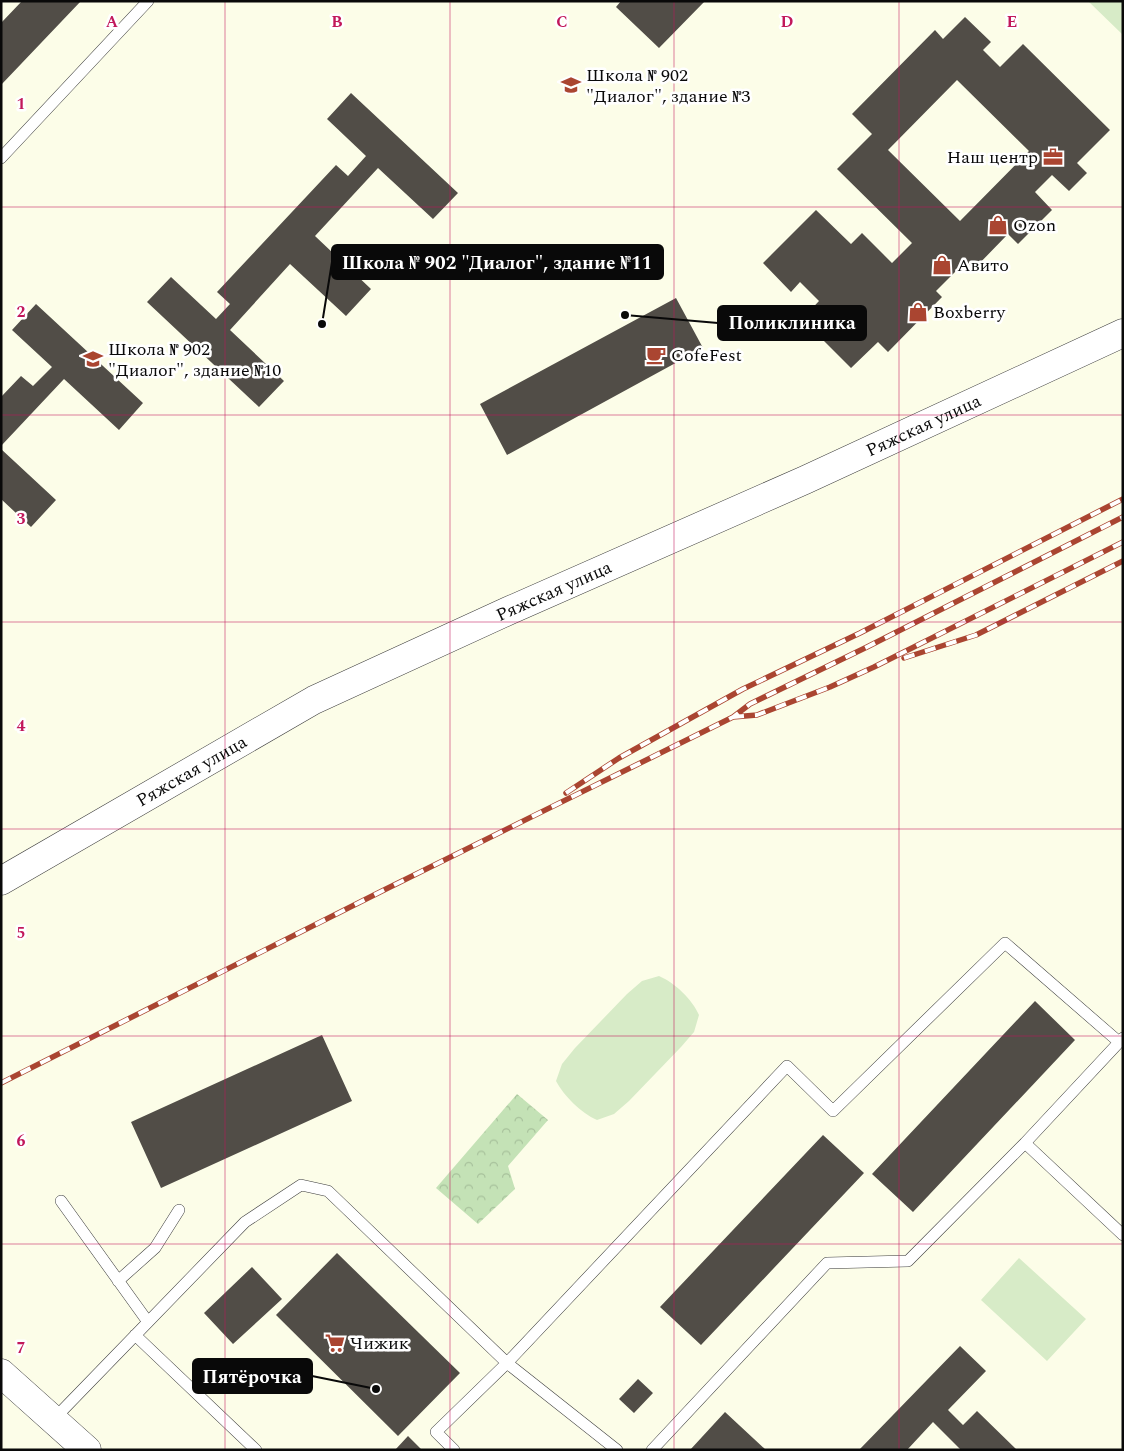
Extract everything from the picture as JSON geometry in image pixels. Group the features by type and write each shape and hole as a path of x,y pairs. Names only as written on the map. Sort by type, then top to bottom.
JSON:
{"street":[{"name":"Ряжская улица","path":"1,881 314,700 508,611 806,480 1123,333"},
{"path":"1,1373 54,1419 84,1449"}],"lane":[{"path":"1,158 148,1"},
{"path":"454,1450 436,1432 507,1363 787,1066 832,1111 1005,943 1121,1040 1025,1143 908,1261 827,1263 652,1450"},
{"path":"1025,1143 1122,1234"},
{"path":"54,1419 245,1222 301,1185 328,1192 507,1363 617,1450"},
{"path":"61,1201 148,1322"},
{"path":"118,1281 155,1248 179,1210"},
{"path":"135,1335 256,1450"}],"green space":[{"path":"1088,1 1123,1 1123,35"},
{"path":"659,976 682,992 696,1009 699,1015 694,1032 629,1101 614,1114 597,1120 579,1109 559,1087 556,1081 562,1064 627,994 642,981"},
{"path":"517,1094 548,1120 508,1166 515,1189 478,1224 436,1188"},
{"path":"1019,1258 1086,1319 1047,1361 981,1300"}],"building":[{"path":"22,1 81,1 1,85 1,23"},
{"path":"621,1 705,1 659,48 616,7"},
{"name":"Наш центр","path":"965,17 991,42 983,50 1000,67 1023,44 1110,130 1077,163 1087,173 1069,191 1052,175 1035,192 1052,210 1018,244 1008,234 974,269 966,261 936,291 942,297 888,352 878,342 851,368 802,319 819,301 800,282 791,292 763,263 816,210 851,244 862,233 892,263 912,243 837,169 872,134 852,114 935,30 943,39","holes":["957,80 1029,151 960,221 888,150"]},
{"path":"351,93 458,193 433,219 378,168 315,236 371,289 346,316 290,264 230,330 284,381 259,407 147,302 171,277 216,319 230,304 217,292 336,165 348,176 366,156 327,119"},
{"path":"676,298 703,348 507,455 480,404"},
{"path":"36,304 143,403 119,430 64,379 1,446 1,397 21,376 33,386 52,367 12,330"},
{"path":"1,449 56,500 31,527 1,499"},
{"path":"1035,1001 1075,1040 913,1212 872,1174"},
{"path":"322,1035 352,1101 161,1188 131,1122"},
{"path":"823,1135 864,1173 701,1345 660,1307"},
{"path":"337,1253 460,1373 398,1436 276,1315"},
{"path":"252,1267 282,1299 233,1344 204,1313"},
{"path":"960,1346 986,1371 948,1410 963,1425 977,1411 1017,1450 961,1450 933,1422 907,1450 859,1450"},
{"path":"638,1379 653,1393 634,1413 619,1399"},
{"path":"725,1412 766,1450 690,1450"},
{"path":"408,1436 422,1450 395,1450"}],"railway":[{"path":"566,793 619,758 743,689 860,633 1123,499"},
{"path":"1,1083 733,717 750,704 1123,517"},
{"path":"733,717 757,715 830,687 874,667 1123,542"},
{"path":"904,658 976,635 1123,561"}],"place":[{"name":"Школа № 902 \"Диалог\", здание №3","path":"571,85"},
{"name":"Наш центр","path":"1053,157"},
{"name":"Ozon","path":"998,225"},
{"name":"Авито","path":"942,265"},
{"name":"Boxberry","path":"918,312"},
{"name":"Поликлиника","path":"625,315"},
{"name":"Школа № 902 \"Диалог\", здание №11","path":"322,324"},
{"name":"CofeFest","path":"656,355"},
{"name":"Школа № 902 \"Диалог\", здание №10","path":"93,359"},
{"name":"Чижик","path":"335,1343"},
{"name":"Пятёрочка","path":"376,1389"}]}
